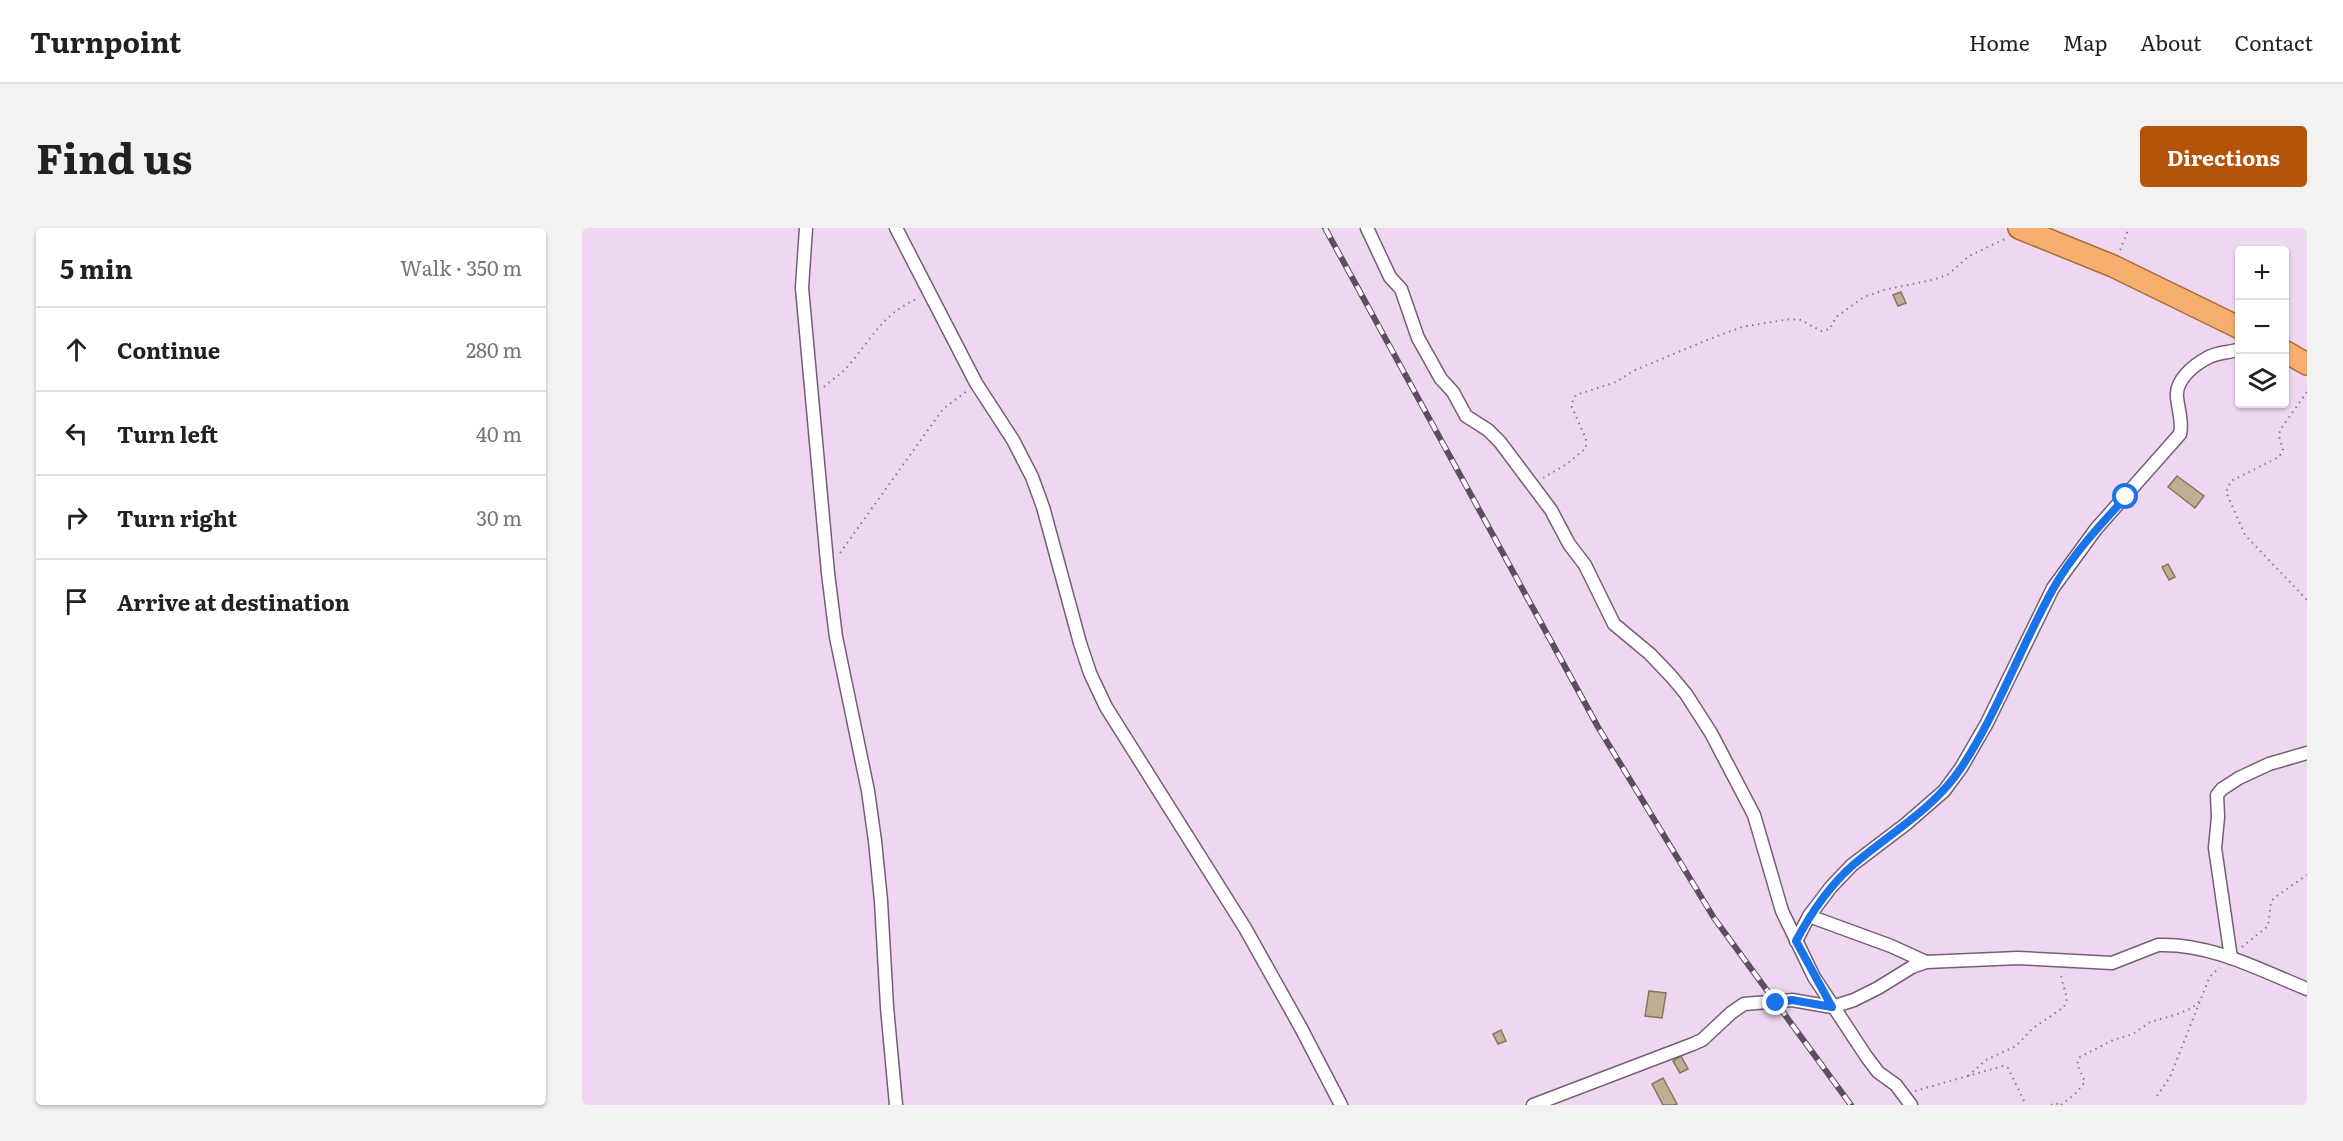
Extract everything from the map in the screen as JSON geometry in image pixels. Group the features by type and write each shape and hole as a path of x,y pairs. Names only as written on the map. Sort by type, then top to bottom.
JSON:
{"highway":[{"path":"2022,228 2113,266 2235,326"}],"street":[{"path":"806,228 802,288 811,407 828,573 836,637 868,790 875,841 896,1105"},
{"path":"896,228 976,384 1013,440 1032,477 1056,550 1080,643 1090,674 1106,707 1245,928 1341,1105"},
{"path":"1367,228 1390,277 1401,289 1418,338 1430,363 1453,392 1466,416 1495,436 1551,510 1569,544 1582,560 1614,624 1650,654 1671,676 1686,694 1711,733 1754,815 1772,883 1796,941 1832,1007 1874,1067 1896,1085 1911,1105"},
{"path":"1796,941 1809,916 1831,887 1852,865 1906,824 1944,791 1961,768 1987,723 2053,588 2096,529 2180,434 2182,429 2176,394 2177,387 2186,374 2208,357 2235,350"},
{"path":"2231,957 2215,848 2218,817 2217,795 2226,785 2269,764 2307,753"},
{"path":"1809,916 1891,946 1926,962"},
{"path":"1533,1105 1694,1044 1702,1040 1731,1012 1744,1004 1792,1000 1832,1007 1854,1000 1912,967 1926,962 1988,958 2117,962 2160,945 2207,950 2231,957 2307,989"}],"path":[{"path":"1532,486 1567,464 1586,448 1586,439 1571,405 1576,395 1616,382 1633,371 1742,327 1790,319 1801,320 1825,331 1830,329 1836,317 1864,297 1948,274 1970,256 2022,228"},
{"path":"2113,266 2128,228"},
{"path":"811,407 817,394 849,367 878,327 904,305 930,293"},
{"path":"828,573 865,516 943,409 976,384"},
{"path":"2307,392 2280,430 2279,436 2283,450 2279,457 2231,482 2226,490 2245,536 2307,600"},
{"path":"2157,1096 2170,1077 2212,974 2268,926 2271,902 2274,898 2307,875"},
{"path":"1968,1076 1986,1060 2016,1046 2032,1029 2066,1004 2057,959"},
{"path":"2051,1105 2055,1103 2060,1105 2075,1094 2085,1082 2077,1062 2080,1057 2112,1040 2133,1034 2150,1022 2175,1016 2192,1008 2202,999"},
{"path":"1904,1094 2003,1066 2008,1068 2026,1105"}],"building":[{"path":"1901,292 1906,303 1898,306 1893,295"},
{"path":"2177,476 2204,496 2195,508 2168,487"},
{"path":"2168,564 2175,577 2169,580 2162,567"},
{"path":"1649,991 1666,993 1662,1018 1645,1016"},
{"path":"1501,1030 1506,1041 1498,1044 1493,1034"},
{"path":"1681,1056 1688,1069 1680,1073 1673,1061"},
{"path":"1663,1078 1677,1104 1663,1105 1652,1084"}],"railway":[{"path":"1325,228 1598,727 1714,918 1851,1105"}],"route":[{"path":"1776,1003 1792,1000 1832,1007 1796,941 1809,916 1831,887 1852,865 1906,824 1944,791 1961,768 1987,723 2053,588 2096,529 2126,497"}]}
